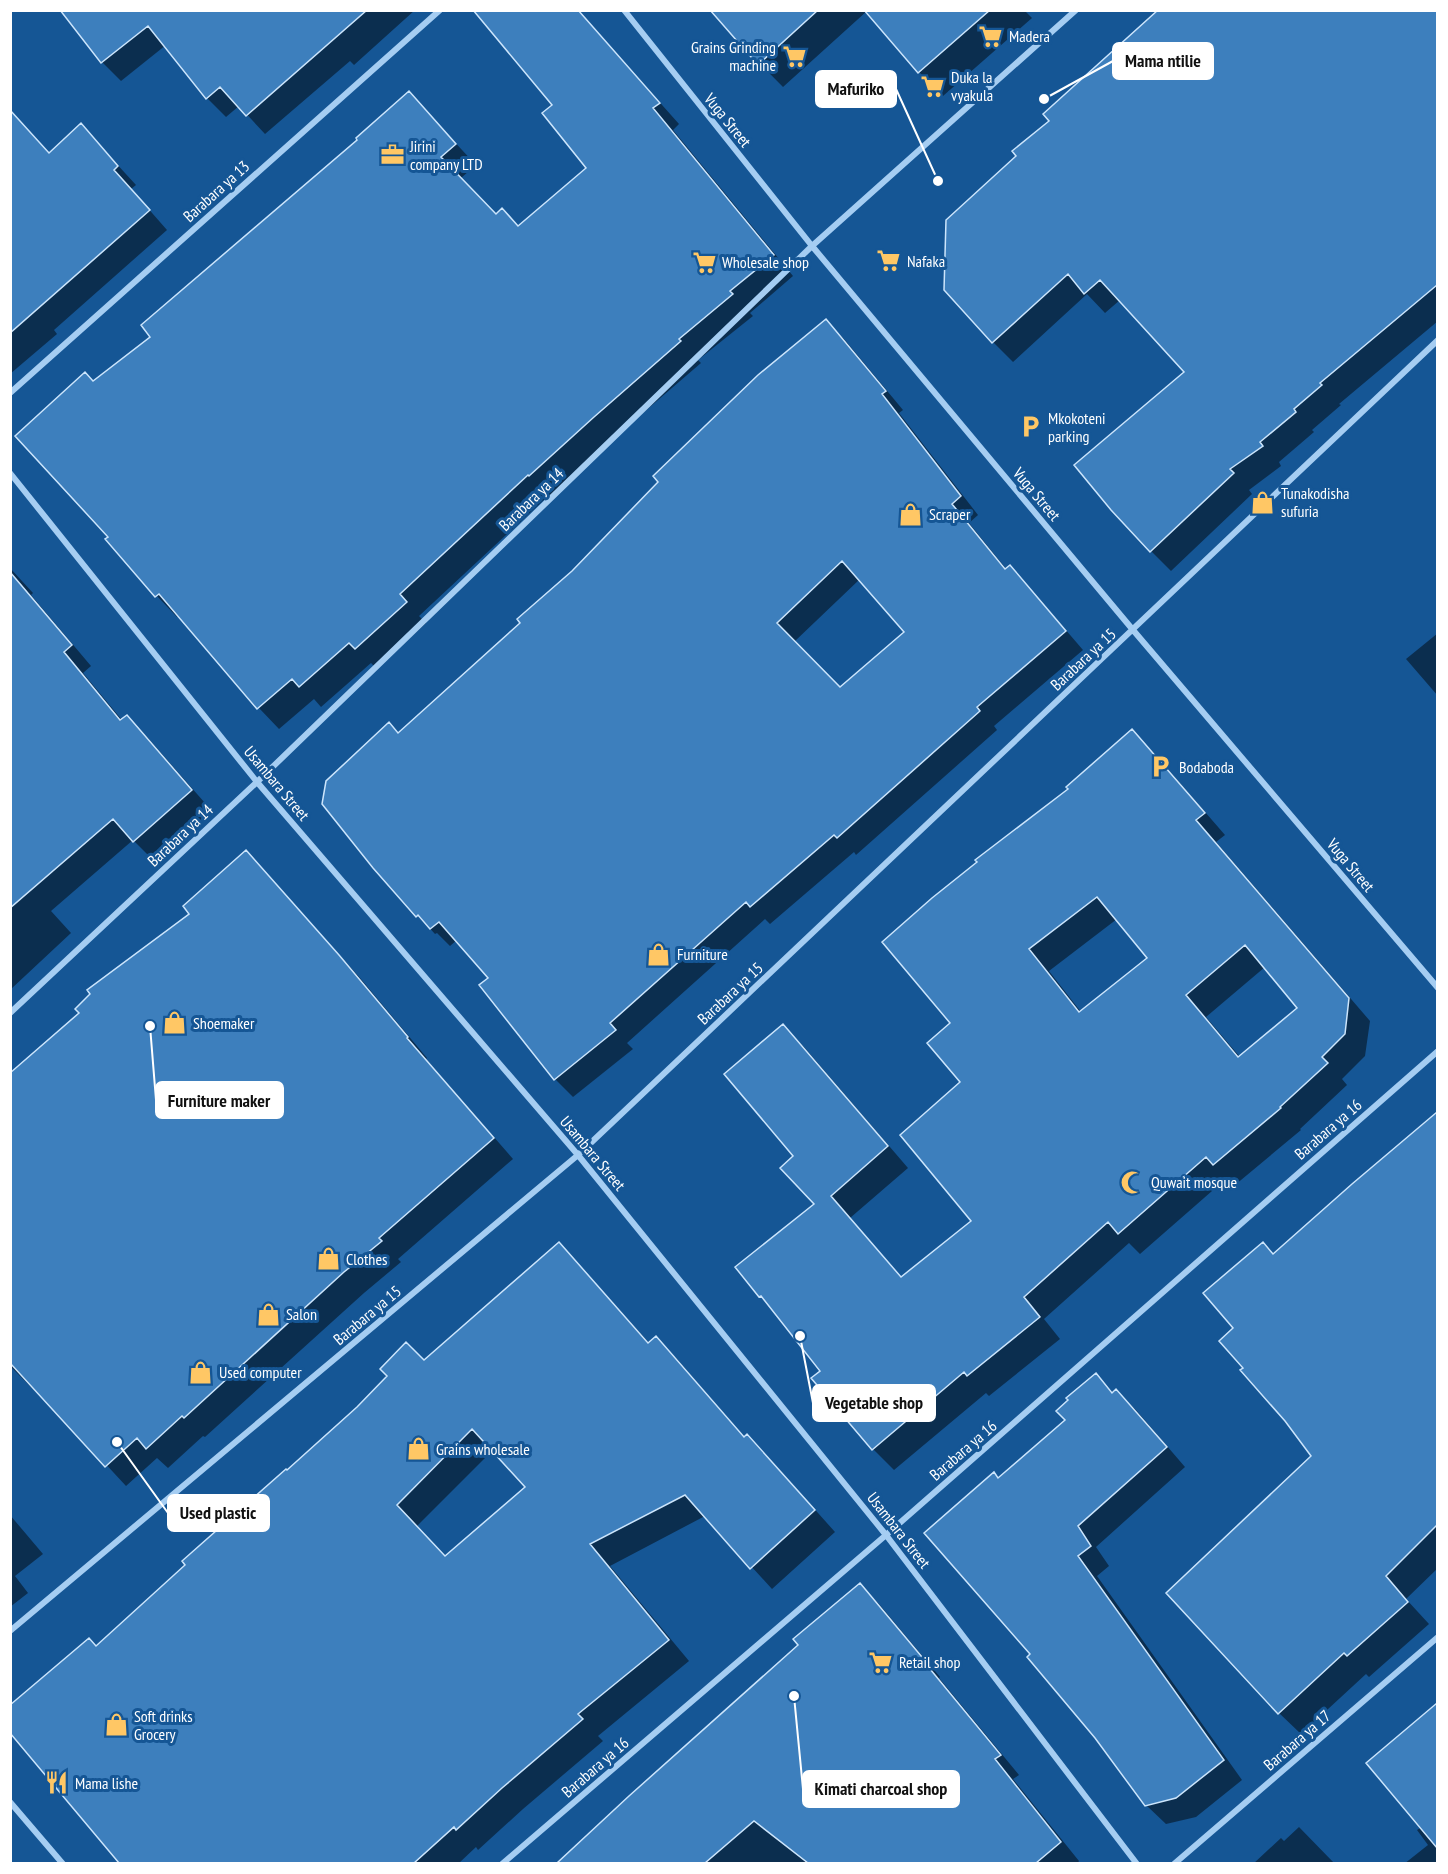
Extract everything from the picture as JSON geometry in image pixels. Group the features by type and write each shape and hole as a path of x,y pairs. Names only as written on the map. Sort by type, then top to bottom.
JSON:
{"street":[{"name":"Barabara ya 13","path":"10,393 440,10"},
{"name":"Vuga Street","path":"624,10 812,246 1133,630 1437,988"},
{"name":"Barabara ya 14","path":"10,1013 257,782 812,246 1076,10"},
{"name":"Barabara ya 15","path":"10,1631 578,1155 1437,340"},
{"name":"Usambara Street","path":"10,473 257,782 578,1155 886,1535 1137,1863"},
{"name":"Barabara ya 16","path":"502,1863 886,1535 1437,1051"},
{"name":"Barabara ya 17","path":"1174,1863 1437,1637"},
{"path":"10,1802 63,1863"}],"building":[{"path":"60,10 367,10 246,116 220,87 206,99 148,26 101,63"},
{"path":"473,10 578,10 660,103 653,108 774,255 730,291 733,294 679,339 681,341 528,475 400,594 407,602 355,649 349,643 299,687 292,679 257,709 159,594 155,597 105,539 108,537 15,436 85,372 93,381 150,337 141,325 357,140 356,138 409,91 456,144 441,157 496,214 502,208 518,226 586,168 542,113 552,105"},
{"path":"710,10 818,10 758,65"},
{"path":"864,10 990,10 918,73"},
{"path":"1158,10 1437,10 1437,285 1320,383 1322,385 1294,409 1296,412 1260,442 1263,446 1230,469 1234,473 1150,552 1074,465 1184,372 1100,280 1084,294 1068,274 992,343 944,290 946,220 1016,156 1012,151 1049,121 1043,114"},
{"path":"10,110 49,153 81,123 118,166 114,170 150,210 10,333"},
{"path":"826,319 886,391 882,394 961,496 952,504 1005,569 1010,565 1066,631 977,707 980,711 837,838 834,835 750,907 746,902 610,1023 616,1030 554,1080 479,985 488,978 439,922 430,929 418,915 416,917 322,804 326,781 389,722 398,733 520,623 517,619 572,571 658,482 653,476 758,375","holes":["842,561 904,632 840,687 777,623"]},
{"path":"10,572 72,645 64,652 120,720 127,715 192,790 133,842 113,819 10,908"},
{"path":"1132,729 1205,813 1196,820 1349,998 1345,1034 1322,1057 1328,1063 1281,1108 1213,1165 1206,1157 1118,1234 1108,1222 1024,1297 1040,1317 967,1376 964,1372 872,1450 811,1378 820,1371 735,1267 814,1204 780,1168 793,1156 724,1074 783,1024 888,1146 831,1196 901,1277 971,1221 900,1135 960,1082 927,1043 950,1023 882,942 977,862 975,860 1068,789 1066,787","holes":["1097,897 1147,958 1079,1012 1029,949","1245,945 1297,1008 1238,1057 1186,995"]},
{"path":"246,850 339,955 494,1138 379,1238 382,1241 344,1272 184,1418 182,1416 146,1449 137,1438 105,1467 10,1363 10,1073 79,1013 75,1009 90,994 87,990 189,914 183,906"},
{"path":"1437,1112 1437,1525 1386,1576 1408,1602 1347,1656 1344,1653 1278,1714 1166,1593 1311,1456 1285,1421 1240,1370 1243,1368 1219,1341 1233,1328 1203,1293 1263,1242 1273,1254"},
{"path":"559,1242 648,1343 656,1336 744,1437 747,1434 815,1510 750,1569 685,1495 590,1544 669,1640 578,1714 583,1719 456,1830 454,1827 414,1863 119,1863 10,1733 10,1705 89,1638 96,1646 185,1565 182,1561 357,1407 387,1376 380,1369 406,1342 424,1360","holes":["472,1429 525,1487 445,1556 397,1505"]},
{"path":"1096,1373 1112,1393 1116,1389 1167,1447 1078,1526 1091,1546 1078,1556 1224,1760 1176,1798 1145,1806 1095,1738 1027,1657 1030,1654 924,1533 994,1472 998,1478 1065,1420 1056,1411 1068,1400 1066,1398"},
{"path":"860,1583 1001,1755 995,1759 1061,1842 1036,1863 808,1863 754,1821 705,1863 557,1863 798,1645 793,1639"},
{"path":"1437,1703 1437,1848 1366,1763"}],"place":[{"name":"Madera","path":"991,36"},
{"name":"Grains Grinding machine","path":"794,56"},
{"name":"Duka la vyakula","path":"933,86"},
{"name":"Mama ntilie","path":"1044,99"},
{"name":"Jirini company LTD","path":"392,155"},
{"name":"Mafuriko","path":"938,181"},
{"name":"Nafaka","path":"889,261"},
{"name":"Wholesale shop","path":"704,262"},
{"name":"Mkokoteni parking","path":"1030,427"},
{"name":"Tunakodisha sufuria","path":"1263,502"},
{"name":"Scraper","path":"911,514"},
{"name":"Bodaboda","path":"1161,767"},
{"name":"Furniture","path":"659,954"},
{"name":"Shoemaker","path":"175,1023"},
{"name":"Furniture maker","path":"150,1026"},
{"name":"Quwait mosque","path":"1133,1182"},
{"name":"Clothes","path":"328,1259"},
{"name":"Salon","path":"268,1314"},
{"name":"Vegetable shop","path":"800,1336"},
{"name":"Used computer","path":"201,1372"},
{"name":"Used plastic","path":"117,1442"},
{"name":"Grains wholesale","path":"418,1449"},
{"name":"Retail shop","path":"881,1662"},
{"name":"Kimati charcoal shop","path":"794,1696"},
{"name":"Soft drinks Grocery","path":"116,1725"},
{"name":"Mama lishe","path":"57,1783"}]}
